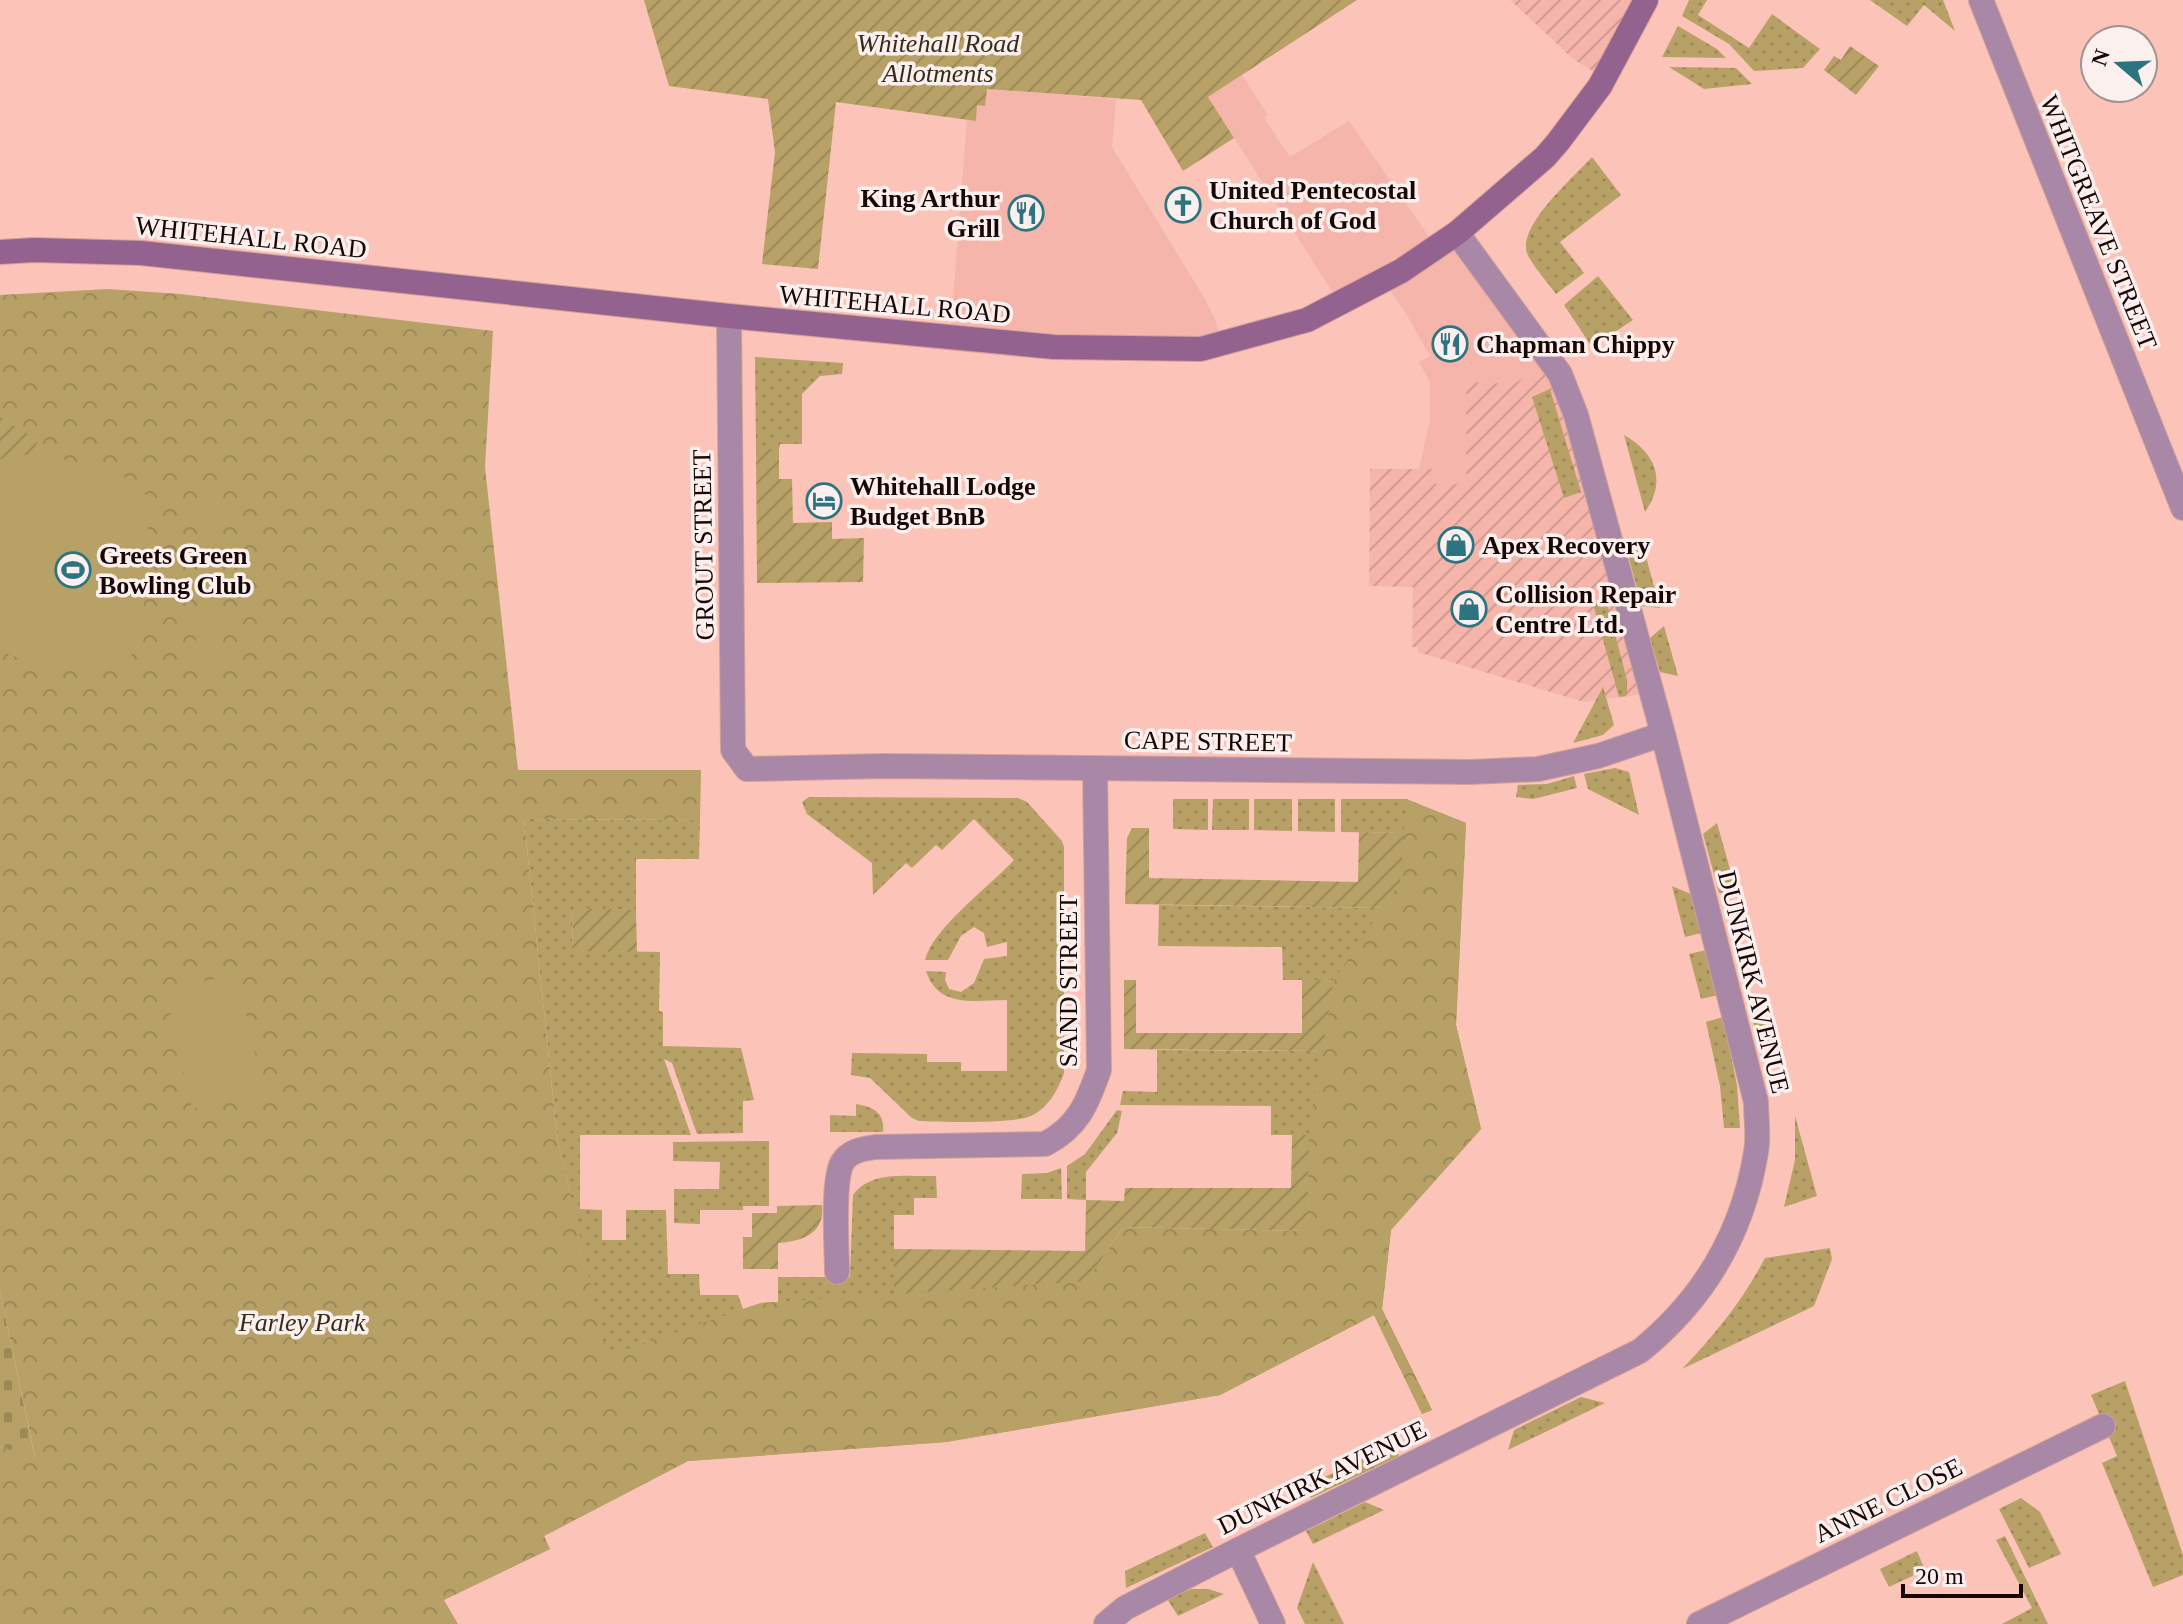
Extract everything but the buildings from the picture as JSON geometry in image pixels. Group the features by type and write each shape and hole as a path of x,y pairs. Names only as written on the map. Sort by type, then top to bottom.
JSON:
{"main road":[{"name":"WHITEHALL ROAD","path":"0,252 141,253 729,316 1054,347 1201,349 1307,320 1401,271 1457,233 1545,157 1558,142 1600,86 1646,0"}],"street":[{"name":"WHITGREAVE STREET","path":"1981,0 2183,508"},
{"name":"DUNKIRK AVENUE","path":"1106,1624 1125,1608 1238,1550 1640,1351 1668,1328 1711,1275 1745,1198 1756,1150 1756,1102 1663,734 1576,415 1560,374 1457,233"},
{"name":"GROUT STREET","path":"729,316 733,750 747,769"},
{"name":"CAPE STREET","path":"747,769 884,766 1471,772 1538,769 1598,756 1663,734"},
{"name":"SAND STREET","path":"837,1272 837,1182 843,1163 854,1151 875,1147 1045,1144 1063,1135 1080,1115 1099,1070 1095,768"},
{"name":"ANNE CLOSE","path":"1699,1624 2103,1426"},
{"path":"1238,1550 1273,1624"}],"shaded area":[{"path":"1510,0 1646,0 1604,78 1573,59"},
{"path":"1242,75 1268,115 1264,118 1290,157 1349,121 1436,247 1457,233 1551,361 1514,385 1466,383 1467,484 1432,484 1432,469 1419,469 1430,420 1430,382 1419,362 1430,356 1405,312 1383,280 1340,304 1208,97"},
{"path":"986,89 1116,99 1112,147 1205,299 1222,344 950,337 967,120 976,120 977,105 985,105"},
{"path":"1551,361 1652,693 1584,702 1418,652 1418,647 1412,647 1413,587 1369,586 1370,469 1432,469 1432,484 1466,484 1466,382 1514,384"}],"green space":[{"name":"Whitehall Road Allotments","path":"644,0 1357,0 1208,97 1234,138 1183,171 1141,100 987,89 985,106 977,105 976,121 836,102 818,269 762,264 775,152 768,99 669,86"},
{"path":"1689,0 1707,0 1698,15 1749,48 1772,14 1820,49 1803,68 1754,71 1729,44 1682,16"},
{"path":"1870,0 1943,0 1955,31 1924,5 1907,26"},
{"path":"1678,26 1717,49 1726,58 1662,57"},
{"path":"1850,46 1879,66 1856,95 1824,70 1834,56 1841,60"},
{"path":"1669,67 1736,68 1752,84 1704,89"},
{"path":"1592,157 1621,195 1560,242 1584,273 1556,294 1529,258 1526,242 1549,202"},
{"path":"1598,276 1633,320 1592,347 1564,305"},
{"name":"Farley Park","path":"107,289 180,294 493,331 485,467 518,770 701,770 700,820 524,819 557,1136 607,1356 761,1303 1087,1281 1123,1227 1307,1231 1309,1127 1334,980 1400,882 1406,799 1466,823 1456,1025 1481,1129 1391,1230 1382,1309 1432,1410 1422,1414 1374,1315 1220,1395 946,1442 688,1461 544,1536 550,1549 444,1600 458,1624 0,1624 0,1447 35,1457 0,1291 0,295"},
{"path":"755,357 843,363 842,374 820,376 802,394 802,444 780,444 779,449 756,449"},
{"path":"1550,389 1581,492 1564,498 1532,397"},
{"path":"0,417 38,440 32,454 0,459"},
{"path":"1624,435 1644,450 1655,469 1656,489 1645,512"},
{"path":"756,449 779,449 779,479 792,479 793,523 832,522 832,539 864,538 863,582 757,583"},
{"name":"Greets Green Bowling Club","path":"32,454 87,466 140,483 149,502 142,638 131,655 116,666 78,672 37,664 0,651 0,459"},
{"path":"200,503 224,504 219,661 195,660"},
{"path":"1643,546 1660,608 1642,606 1628,555"},
{"path":"1606,600 1627,680 1627,695 1619,697 1593,604"},
{"path":"1664,626 1678,676 1660,672 1650,638"},
{"path":"1603,687 1614,725 1603,735 1573,743"},
{"path":"1615,768 1629,772 1639,815 1588,789 1584,774"},
{"path":"1574,776 1577,788 1533,799 1516,797 1518,785 1547,784"},
{"path":"809,797 1018,798 1027,802 1062,841 1064,1073 1052,1098 1037,1113 1009,1120 919,1121 870,1078 851,1075 852,1053 927,1054 927,1062 961,1062 961,1071 1007,1071 1007,1000 971,1001 949,997 939,992 926,971 946,972 949,989 961,992 974,983 984,959 1007,956 1007,942 987,947 984,933 974,927 961,936 948,960 925,960 950,921 1014,860 974,819 942,850 936,845 912,868 906,863 873,895 872,863 807,814 802,802"},
{"path":"1173,799 1208,799 1208,830 1173,829"},
{"path":"1213,799 1249,799 1249,830 1212,830"},
{"path":"1254,799 1292,799 1292,831 1254,830"},
{"path":"1298,799 1335,799 1335,832 1298,831"},
{"path":"1341,799 1406,799 1466,823 1456,1025 1481,1129 1391,1230 1382,1309 1432,1410 1422,1414 1374,1315 1220,1395 946,1442 688,1461 544,1536 550,1549 443,1600 606,1356 557,1136 524,819 700,820 699,859 636,859 636,910 573,909 572,950 660,952 659,1011 663,1012 663,1046 741,1048 754,1100 743,1101 743,1133 697,1134 672,1063 664,1059 691,1135 580,1135 580,1209 602,1210 602,1240 626,1240 626,1210 666,1210 668,1274 699,1274 700,1295 738,1295 743,1309 778,1302 778,1277 850,1277 853,1195 870,1182 891,1176 936,1176 937,1198 914,1198 914,1215 894,1215 894,1294 1307,1231 1308,1135 1271,1135 1271,1106 1120,1105 1123,1091 1157,1092 1157,1050 1321,1051 1334,980 1283,980 1282,947 1158,946 1159,905 1382,908 1404,833 1341,832"},
{"path":"1717,823 1737,894 1719,893 1703,834"},
{"path":"1132,828 1149,828 1149,878 1358,882 1359,832 1404,833 1400,882 1383,908 1125,904 1127,838"},
{"path":"1672,886 1691,894 1701,933 1685,937"},
{"path":"573,908 636,910 637,952 572,951"},
{"path":"1706,950 1718,995 1701,999 1689,954"},
{"path":"237,974 264,1092 192,1109 165,990"},
{"path":"1124,980 1136,980 1136,1033 1302,1033 1302,980 1334,980 1322,1051 1124,1049"},
{"path":"1765,999 1777,1047 1761,1051 1748,1003"},
{"path":"1723,1017 1737,1085 1740,1128 1724,1128 1720,1086 1706,1022"},
{"path":"856,1104 877,1112 882,1120 883,1132 830,1132 830,1115 856,1116"},
{"path":"1117,1110 1122,1111 1117,1133 1086,1172 1086,1200 1067,1199 1067,1166 1085,1154"},
{"path":"1795,1116 1817,1196 1784,1207 1795,1160"},
{"path":"1292,1135 1309,1135 1307,1231 1123,1227 1087,1281 894,1294 894,1249 1085,1251 1086,1200 1124,1201 1125,1188 1291,1188"},
{"path":"769,1141 769,1206 743,1206 743,1210 700,1210 700,1224 674,1223 674,1189 719,1189 720,1162 673,1161 673,1142"},
{"path":"1061,1168 1062,1199 1021,1199 1022,1174 1047,1173"},
{"path":"822,1205 820,1223 815,1230 803,1238 778,1243 778,1269 743,1269 743,1237 752,1237 752,1213 777,1213 777,1206"},
{"path":"1830,1248 1832,1259 1814,1306 1682,1369 1728,1316 1765,1258"},
{"path":"0,1291 35,1458 0,1447"},
{"path":"2125,1381 2183,1555 2183,1575 2153,1587 2102,1463 2117,1456 2091,1395"},
{"path":"1581,1397 1605,1403 1508,1450 1514,1430"},
{"path":"1393,1444 1399,1456 1311,1498 1306,1486"},
{"path":"2021,1498 2040,1512 2061,1554 2029,1568 1999,1509"},
{"path":"1365,1502 1384,1510 1313,1544 1306,1531"},
{"path":"1205,1533 1213,1547 1126,1588 1125,1571"},
{"path":"2005,1536 2048,1624 2002,1624 2032,1608 1996,1540"},
{"path":"1917,1551 1925,1570 1889,1587 1880,1569"},
{"path":"1313,1562 1344,1624 1305,1624 1297,1608"},
{"path":"1191,1589 1208,1589 1224,1594 1178,1616 1167,1599"}],"place":[{"name":"United Pentecostal Church of God","path":"1183,205"},
{"name":"King Arthur Grill","path":"1026,213"},
{"name":"Chapman Chippy","path":"1450,344"},
{"name":"Whitehall Lodge Budget BnB","path":"824,501"},
{"name":"Apex Recovery","path":"1456,545"},
{"name":"Greets Green Bowling Club","path":"73,570"},
{"name":"Collision Repair Centre Ltd.","path":"1469,609"}]}
